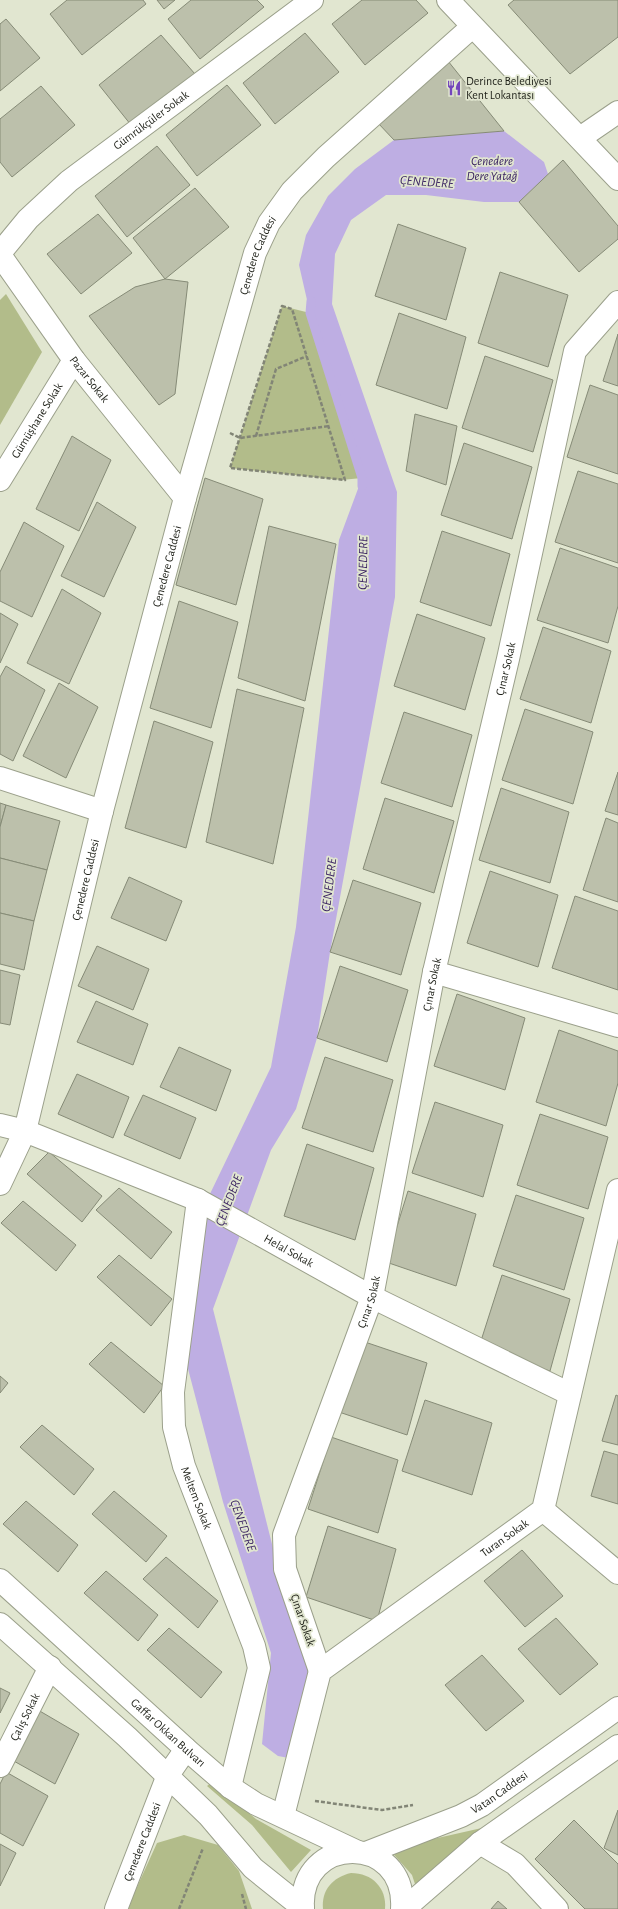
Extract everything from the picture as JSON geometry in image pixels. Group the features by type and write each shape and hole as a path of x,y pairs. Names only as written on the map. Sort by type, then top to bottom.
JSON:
{"street":[{"name":"Gümrükçüler Sokak","path":"0,254 28,219 69,181 312,0"},
{"path":"448,0 618,179"},
{"name":"Çenedere Caddesi","path":"0,1184 25,1131 102,811 185,498 255,253 269,223 292,191 326,157 472,27"},
{"path":"580,138 618,112"},
{"name":"Pazar Sokak","path":"0,254 74,360 185,498"},
{"name":"Çınar Sokak","path":"320,1671 285,1569 284,1535 372,1297 434,972 506,666 576,351 618,302"},
{"name":"Gümüşhane Sokak","path":"0,480 74,360"},
{"path":"0,778 102,811"},
{"path":"434,972 618,1026"},
{"name":"Helal Sokak","path":"0,1125 25,1131 198,1200 372,1297 570,1394"},
{"path":"618,1190 614,1227 570,1394 543,1510 618,1573"},
{"name":"Meltem Sokak","path":"198,1200 173,1392 174,1427 184,1466 254,1646 259,1668 230,1787"},
{"name":"Turan Sokak","path":"320,1671 543,1510"},
{"name":"Gaffar Okkan Bulvarı","path":"0,1580 230,1787 256,1804 362,1852"},
{"path":"0,1624 50,1667 168,1776 208,1815 253,1868 303,1909"},
{"name":"Çalış Sokak","path":"0,1766 50,1667"},
{"path":"283,1816 320,1671"},
{"name":"Vatan Caddesi","path":"303,1909 303,1893 308,1878 316,1866 328,1857 343,1852 362,1852 461,1816 482,1805 618,1708"},
{"path":"403,1909 480,1843 618,1746"},
{"name":"Çenedere Caddesi","path":"116,1909 168,1776 186,1749"},
{"path":"480,1843 515,1864 557,1909"},
{"path":"362,1852 380,1859 391,1869 399,1882 403,1896 403,1909"}],"path":[{"path":"282,306 292,309 329,426 345,480 230,468 282,306"},
{"path":"256,436 276,369 307,356"},
{"path":"207,420 240,438 329,426"},
{"path":"179,1909 205,1841"},
{"path":"240,1886 246,1909"}],"green space":[{"path":"6,294 42,352 0,425 0,300"},
{"path":"282,306 310,313 362,478 341,480 230,468"},
{"path":"212,1782 256,1819 311,1850 291,1872 252,1825 207,1786"},
{"path":"495,1825 417,1890 412,1875 389,1849"},
{"path":"184,1835 218,1845 239,1871 252,1909 127,1909 157,1843"},
{"path":"351,1873 365,1876 377,1883 381,1888 385,1901 385,1909 323,1909 326,1890 334,1881"}],"water":[{"name":"Çenedere Dere Yatağ","path":"504,131 544,162 548,174 519,202 484,202 426,195 386,195 351,220 335,254 332,304 397,492 395,597 330,952 317,1038 296,1109 271,1150 213,1309 278,1568 316,1671 289,1758 278,1756 262,1744 271,1653 223,1502 187,1365 208,1198 271,1067 296,927 339,540 362,478 310,313 299,265 306,235 328,196 355,169 394,140"}],"building":[{"path":"67,0 143,0 146,4 82,55 50,14"},
{"path":"157,0 175,0 164,9"},
{"path":"191,0 257,0 264,7 200,59 168,19"},
{"path":"362,0 416,0 428,13 365,65 332,24"},
{"path":"514,0 618,0 618,37 570,74 508,5"},
{"path":"6,19 40,58 0,91 0,24"},
{"path":"305,33 339,72 275,124 243,83"},
{"path":"161,35 195,74 131,125 99,85"},
{"path":"448,61 504,131 394,140 378,123"},
{"path":"227,85 261,125 197,176 166,135"},
{"path":"41,86 75,125 12,177 0,162 0,119"},
{"path":"157,146 190,185 127,237 95,196"},
{"path":"563,160 618,226 618,239 579,272 519,202"},
{"path":"195,188 229,227 165,279 133,238"},
{"path":"98,214 132,253 81,294 47,254"},
{"path":"398,224 466,248 446,320 375,296"},
{"path":"500,272 568,295 548,367 478,343"},
{"path":"165,279 188,282 175,394 159,405 89,316 135,287"},
{"path":"399,313 466,337 447,409 376,385"},
{"path":"618,334 618,386 603,381"},
{"path":"485,356 553,380 533,452 462,428"},
{"path":"590,385 618,395 618,474 567,457"},
{"path":"415,414 457,426 446,485 406,471"},
{"path":"72,436 111,460 79,531 36,509"},
{"path":"464,443 532,467 512,539 441,515"},
{"path":"578,471 618,484 618,563 555,542"},
{"path":"205,478 263,499 236,605 176,585"},
{"path":"97,502 136,527 104,597 61,576"},
{"path":"24,522 64,546 32,617 0,601 0,572"},
{"path":"269,526 336,544 305,701 238,678"},
{"path":"442,531 510,554 491,626 420,602"},
{"path":"560,548 618,568 618,606 608,643 537,620"},
{"path":"62,589 101,613 69,684 27,663"},
{"path":"179,601 238,622 211,728 150,708"},
{"path":"0,613 18,624 0,663"},
{"path":"417,614 485,638 465,710 394,686"},
{"path":"543,627 611,651 591,723 520,699"},
{"path":"6,666 45,690 13,761 0,754 0,677"},
{"path":"59,683 98,707 66,778 23,756"},
{"path":"237,689 304,708 273,864 206,842"},
{"path":"525,709 593,732 573,804 502,780"},
{"path":"404,712 472,735 452,807 381,783"},
{"path":"154,721 213,742 186,848 125,828"},
{"path":"618,772 618,815 605,811"},
{"path":"501,788 569,812 550,883 479,860"},
{"path":"385,798 454,821 434,893 363,869"},
{"path":"0,803 6,805 0,827"},
{"path":"6,805 60,821 47,870 0,858 0,827"},
{"path":"606,818 618,823 618,902 583,890"},
{"path":"0,858 47,870 34,921 0,913"},
{"path":"490,871 558,895 538,967 467,943"},
{"path":"129,877 182,901 166,941 111,918"},
{"path":"353,880 421,903 401,975 330,952"},
{"path":"575,896 618,911 618,990 552,968"},
{"path":"0,913 34,921 24,970 0,964"},
{"path":"97,946 149,969 133,1010 78,986"},
{"path":"340,966 408,990 387,1062 317,1038"},
{"path":"0,970 20,975 10,1025 0,1023"},
{"path":"457,994 525,1018 505,1090 434,1066"},
{"path":"96,1001 148,1024 133,1065 77,1042"},
{"path":"559,1030 618,1051 618,1083 606,1126 536,1102"},
{"path":"179,1047 231,1070 216,1111 160,1087"},
{"path":"325,1057 393,1080 373,1152 302,1128"},
{"path":"77,1074 129,1097 113,1138 58,1114"},
{"path":"143,1095 196,1118 180,1159 124,1135"},
{"path":"435,1102 503,1125 483,1197 412,1173"},
{"path":"540,1114 608,1137 588,1209 517,1185"},
{"path":"307,1144 374,1168 355,1240 284,1216"},
{"path":"49,1152 102,1196 82,1222 27,1174"},
{"path":"119,1188 172,1232 151,1259 96,1210"},
{"path":"408,1191 476,1214 456,1286 386,1262"},
{"path":"516,1195 584,1218 564,1290 493,1266"},
{"path":"23,1201 76,1245 56,1271 1,1223"},
{"path":"119,1255 172,1299 151,1326 97,1277"},
{"path":"502,1275 570,1299 550,1371 479,1347"},
{"path":"359,1340 427,1363 407,1435 336,1411"},
{"path":"111,1342 164,1386 144,1413 89,1364"},
{"path":"0,1376 8,1383 0,1393"},
{"path":"616,1395 618,1396 618,1445 602,1441"},
{"path":"425,1400 492,1423 472,1495 402,1471"},
{"path":"42,1425 94,1469 74,1495 20,1447"},
{"path":"331,1437 398,1460 378,1533 308,1509"},
{"path":"604,1451 618,1455 618,1504 591,1496"},
{"path":"114,1491 167,1536 146,1562 92,1514"},
{"path":"26,1501 78,1545 58,1572 3,1524"},
{"path":"328,1526 396,1549 377,1621 306,1597"},
{"path":"522,1550 563,1596 525,1627 484,1581"},
{"path":"166,1557 218,1601 198,1628 143,1579"},
{"path":"106,1571 158,1615 138,1641 84,1593"},
{"path":"556,1618 598,1664 560,1695 518,1649"},
{"path":"169,1628 222,1672 201,1698 147,1650"},
{"path":"482,1655 524,1701 486,1731 445,1685"},
{"path":"0,1688 10,1693 0,1713"},
{"path":"38,1710 79,1734 55,1784 12,1760"},
{"path":"6,1772 48,1796 23,1846 0,1833 0,1784"},
{"path":"618,1810 618,1855 604,1848"},
{"path":"574,1820 618,1864 618,1909 585,1909 535,1859"},
{"path":"0,1844 16,1853 0,1886"},
{"path":"498,1901 507,1909 491,1909"}],"waterway":[{"name":"ÇENEDERE","path":"311,301 310,313 362,478 362,486"}],"place":[{"name":"Derince Belediyesi Kent Lokantası","path":"454,88"}]}
